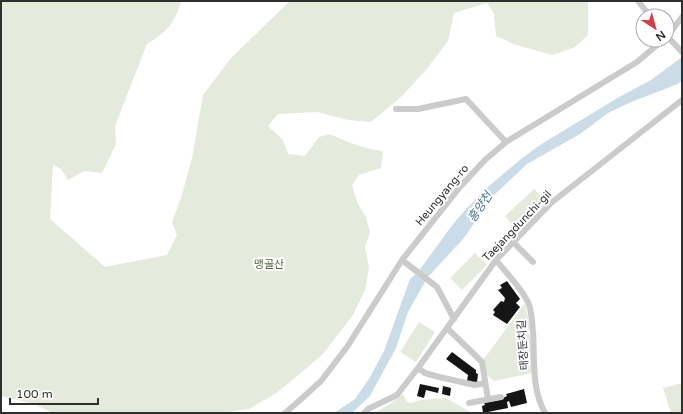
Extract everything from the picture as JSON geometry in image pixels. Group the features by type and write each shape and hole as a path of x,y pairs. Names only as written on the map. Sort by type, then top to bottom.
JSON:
{"street":[{"path":"675,26 682,17"},
{"path":"675,44 682,52"},
{"name":"Heungyang-ro","path":"285,413 300,401 320,380 346,347 402,260 460,187 485,160 506,142 637,62 654,48"},
{"path":"396,109 418,109 466,99 506,142"},
{"name":"Taejangdunchi-gil","path":"364,413 368,409 396,395 418,368 496,260 551,203 682,100"},
{"path":"513,242 533,262"},
{"path":"402,260 437,287 454,319"},
{"name":"태장둔치길","path":"496,260 519,287 528,302 532,317 535,386 541,406 545,413"},
{"path":"447,328 482,362 488,400"},
{"path":"418,368 425,373 439,377 475,384 485,383"},
{"path":"469,403 501,397"}],"green space":[{"name":"맹골산","path":"1,1 181,1 173,22 165,31 147,44 115,126 116,144 102,173 84,171 68,180 61,169 53,165 50,219 105,267 167,255 177,235 172,222 181,198 192,158 203,95 231,58 290,1 588,1 588,35 575,47 553,55 516,45 496,36 494,14 487,3 454,13 448,41 426,70 402,96 371,122 348,120 317,112 278,114 268,126 283,140 288,154 305,156 319,137 330,134 356,145 383,151 381,168 359,175 352,185 358,204 366,217 370,232 365,247 369,267 365,290 353,315 322,355 278,392 249,409 221,413 53,413 34,404 1,396"},
{"path":"534,189 544,199 514,227 505,216"},
{"path":"475,253 487,265 462,290 450,278"},
{"path":"525,303 530,328 528,331 532,344 532,373 494,381 486,374 484,359"},
{"path":"419,322 435,332 416,362 400,352"},
{"path":"682,383 682,413 671,413 663,388"},
{"path":"403,394 406,400 410,403 421,400 446,398 472,413 374,413"}],"water":[{"name":"흥양천","path":"682,57 682,80 678,84 631,102 608,113 580,134 527,164 493,196 464,238 428,277 408,312 396,348 370,396 352,413 334,413 355,399 369,379 384,351 410,279 418,272 453,224 467,208 489,186 540,145 619,97 651,80"}],"building":[{"path":"507,281 520,299 516,303 520,307 507,324 493,315 495,312 493,310 501,301 504,302 505,298 498,290 502,288 500,285"},
{"path":"452,352 476,370 476,373 478,374 477,383 467,381 468,375 446,359"},
{"path":"420,384 439,388 438,393 426,390 424,398 417,396"},
{"path":"443,386 451,388 450,396 442,394"},
{"path":"524,389 527,403 511,407 509,401 507,402 508,408 483,413 482,406 485,405 484,403 504,399 503,398 507,396 506,394"}]}
